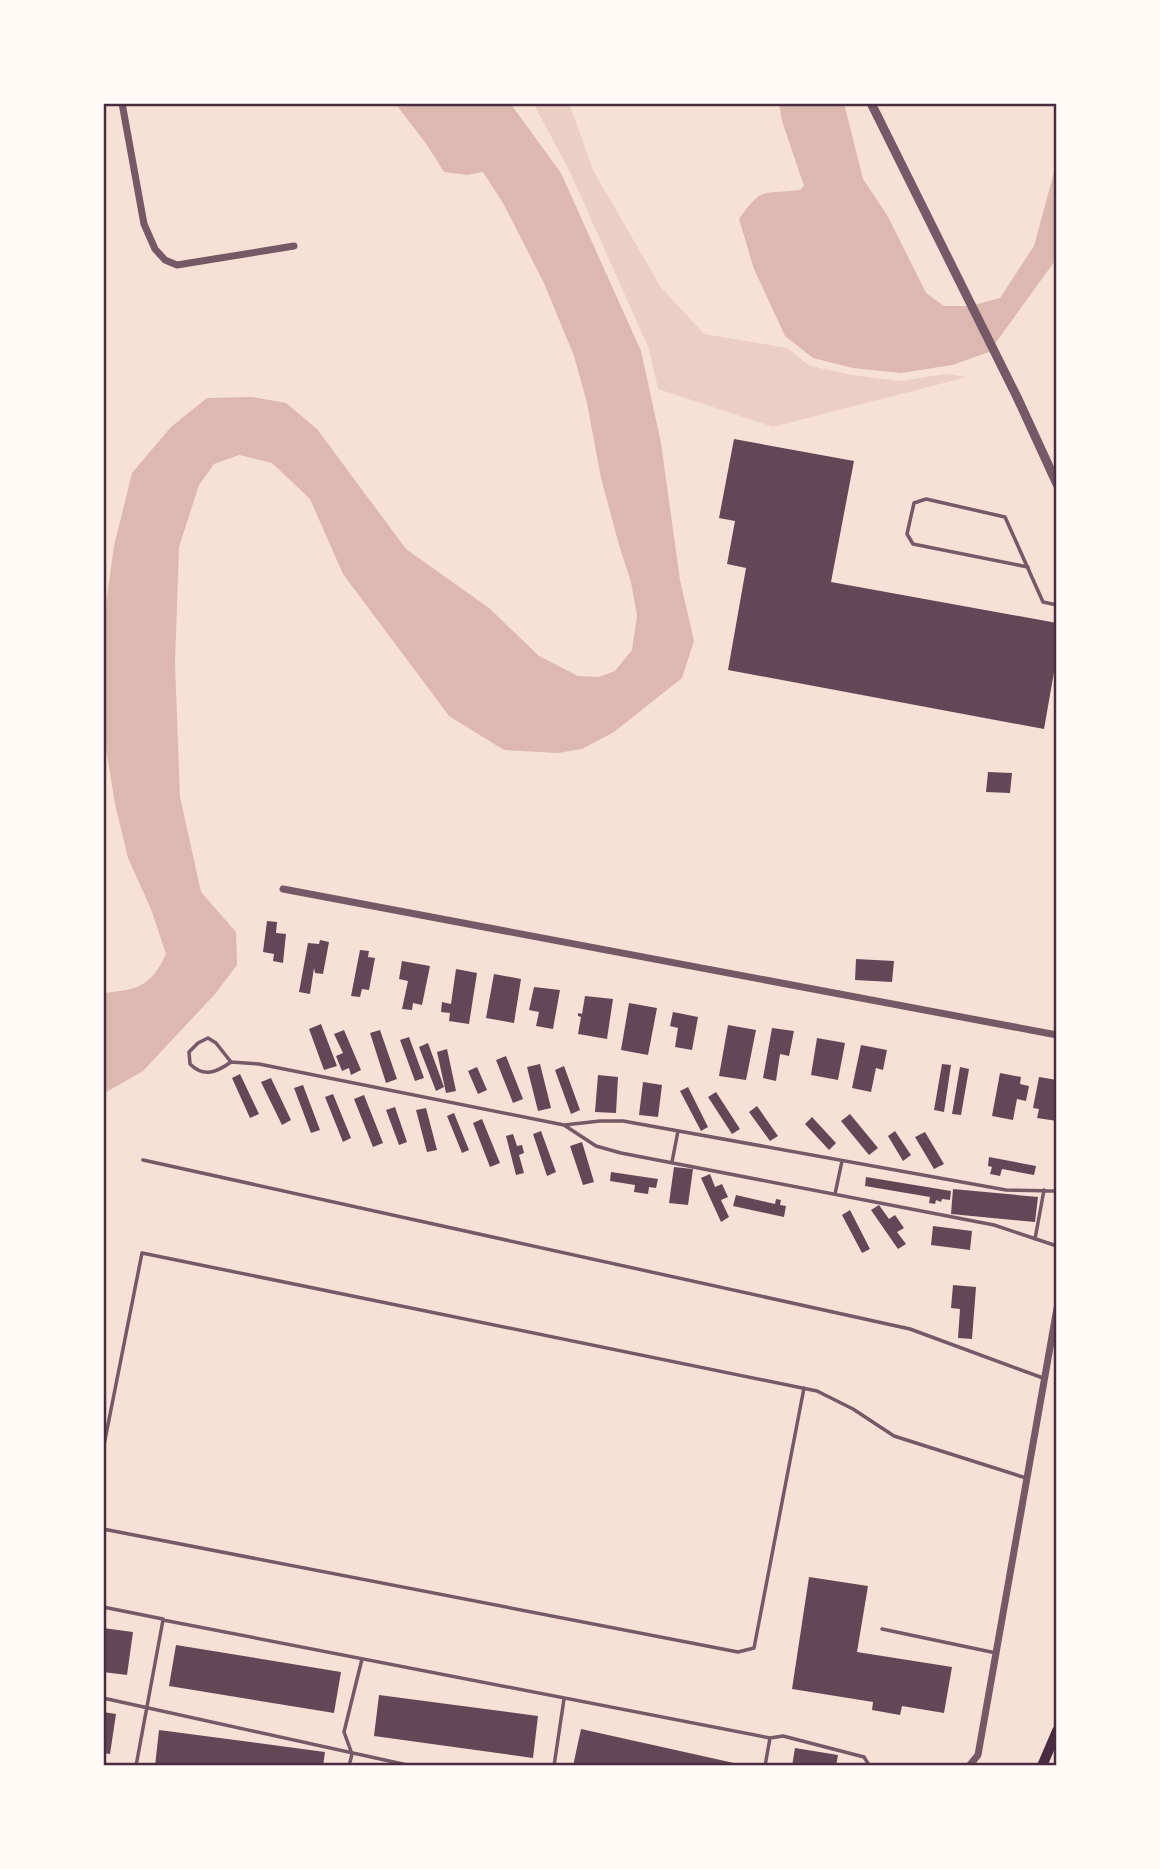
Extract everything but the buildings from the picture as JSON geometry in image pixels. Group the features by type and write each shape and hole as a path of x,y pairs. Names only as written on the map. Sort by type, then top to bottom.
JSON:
{"main road":[{"path":"1042,1766 1057,1731"}],"street":[{"path":"122,103 144,224 155,249 165,260 177,265 294,246"},
{"path":"871,103 1017,397 1057,484"},
{"path":"284,889 1057,1035"},
{"path":"969,1766 978,1755 1057,1308"}],"lane":[{"path":"1028,567 913,544 907,534 914,503 926,499 1005,517 1028,567 1043,602 1057,605"},
{"path":"231,1062 216,1043 208,1038 189,1052 190,1064 197,1071 219,1072 231,1062 259,1064 564,1125 623,1121 1006,1190 1057,1191"},
{"path":"564,1125 596,1146 994,1225 1057,1247"},
{"path":"672,1162 678,1131"},
{"path":"143,1160 910,1329 1043,1378"},
{"path":"835,1194 842,1161"},
{"path":"1035,1239 1044,1190"},
{"path":"103,1450 142,1253 817,1391 853,1409 894,1436 1026,1478"},
{"path":"103,1528 738,1652 754,1648 804,1388"},
{"path":"103,1607 770,1738 783,1736 864,1757 868,1765 876,1763 882,1766"},
{"path":"136,1766 163,1620"},
{"path":"882,1629 996,1653"},
{"path":"349,1766 352,1754 344,1732 362,1658"},
{"path":"103,1698 412,1766"},
{"path":"554,1766 564,1698"},
{"path":"765,1766 770,1738"}],"shaded area":[{"path":"395,103 510,103 561,173 641,351 661,443 680,580 694,641 682,678 614,732 582,749 558,753 504,750 449,716 343,574 310,499 272,463 239,455 214,464 199,485 179,547 175,663 180,797 201,892 236,932 237,965 215,994 143,1071 103,1094 103,993 142,985 155,974 166,954 151,909 128,858 115,804 104,736 103,626 114,546 132,473 171,427 207,398 252,397 286,403 317,429 406,549 489,608 539,656 578,676 599,677 615,671 632,650 637,616 631,582 601,478 587,403 574,356 544,283 503,203 483,172 467,175 444,172"},
{"path":"533,103 569,103 593,170 660,286 704,334 787,348 810,366 852,375 900,381 946,374 967,377 773,427 658,389 649,349 569,170"},
{"path":"779,103 844,103 863,179 887,215 926,293 944,306 970,306 1000,298 1034,246 1057,161 1057,258 989,352 952,365 901,373 853,368 813,358 785,336 754,269 739,219 759,196 770,192 800,190 804,186 782,121"}]}
